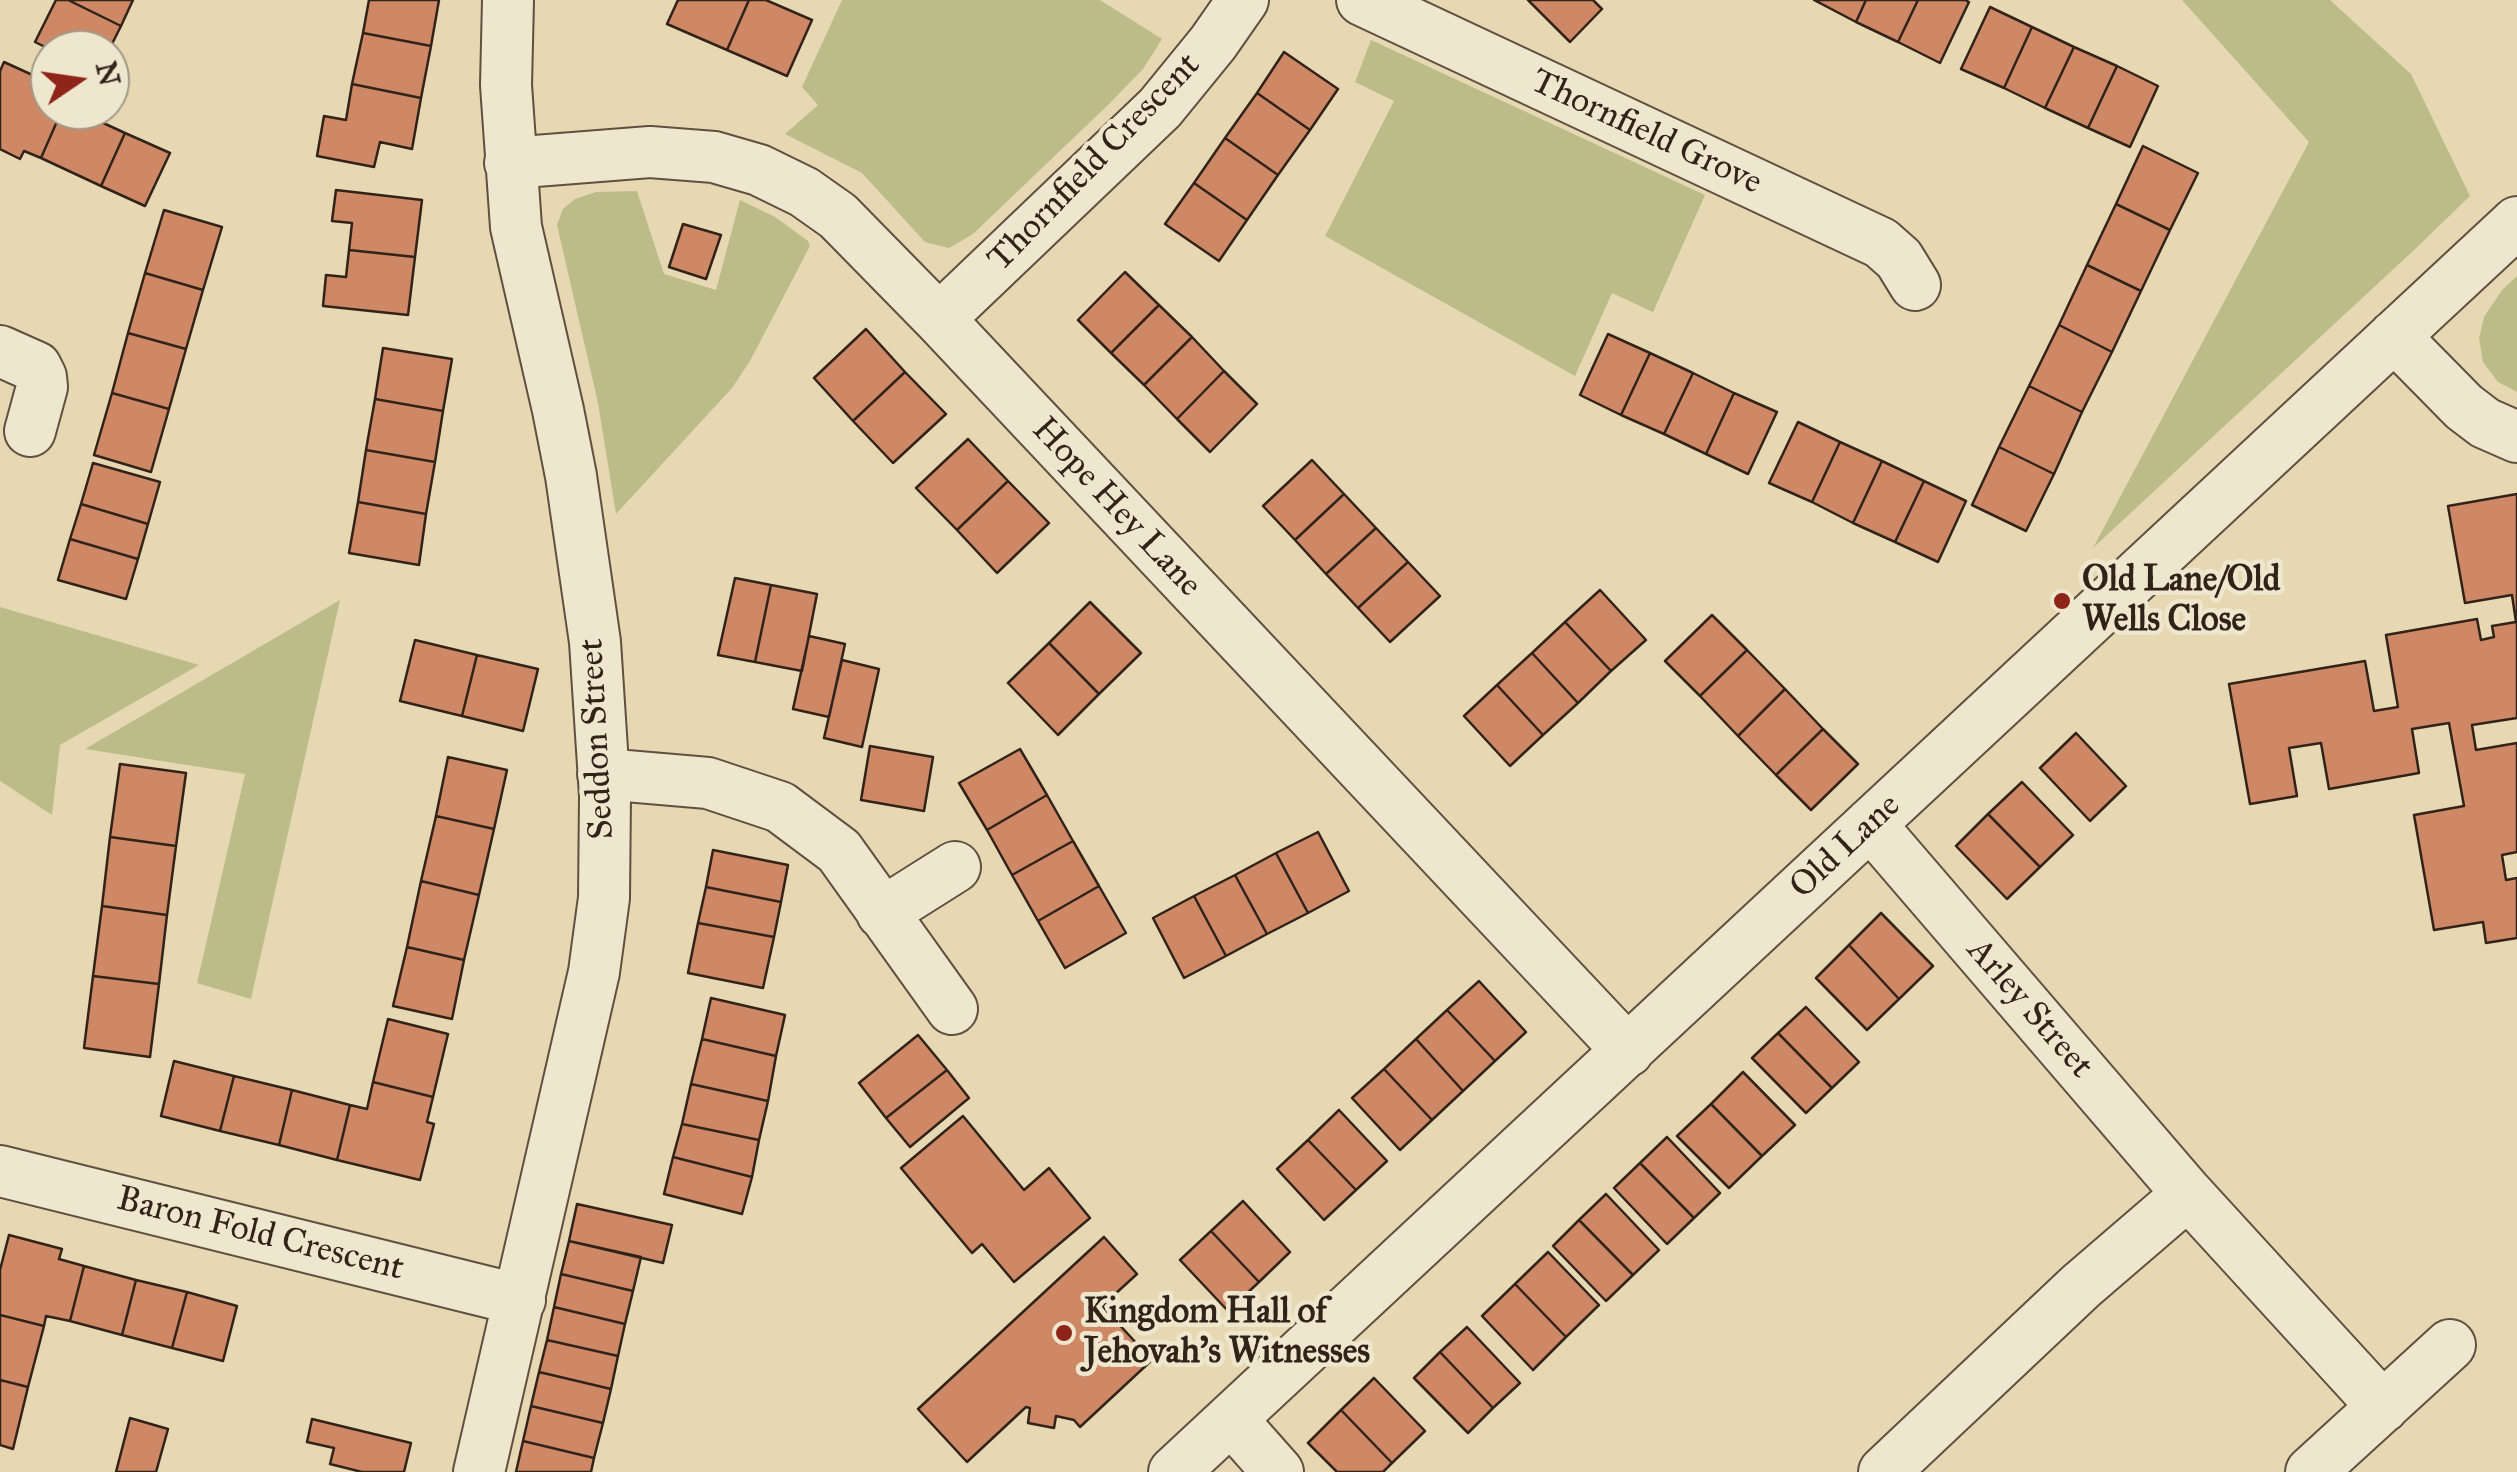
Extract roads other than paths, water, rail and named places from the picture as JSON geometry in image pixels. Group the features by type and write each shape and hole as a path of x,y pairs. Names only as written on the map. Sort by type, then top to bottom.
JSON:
{"street":[{"name":"Seddon Street","path":"479,1472 594,972 604,898 604,774 595,642 571,476 516,227 506,85 508,0"},
{"name":"Thornfield Crescent","path":"940,319 1160,108 1243,0"},
{"name":"Thornfield Grove","path":"1362,0 1881,243 1899,259 1915,285"},
{"name":"Hope Hey Lane","path":"510,163 650,152 714,157 759,170 804,192 838,216 940,319 1628,1051"},
{"name":"Old Lane","path":"1174,1472 2517,222"},
{"path":"2394,336 2464,407 2485,423 2517,438"},
{"path":"0,352 36,368 41,377 30,431"},
{"path":"604,774 708,783 780,807 838,852 952,1009"},
{"name":"Arley Street","path":"1870,824 2188,1194 2382,1407"},
{"path":"882,913 954,867"},
{"name":"Baron Fold Crescent","path":"0,1171 520,1300"},
{"path":"1884,1472 2081,1286 2188,1194"},
{"path":"2311,1472 2450,1345"},
{"path":"1232,1419 1278,1472"}],"place":[{"name":"Old Lane/Old Wells Close","path":"2062,601"},
{"name":"Kingdom Hall of Jehovah's Witnesses","path":"1064,1333"}]}
